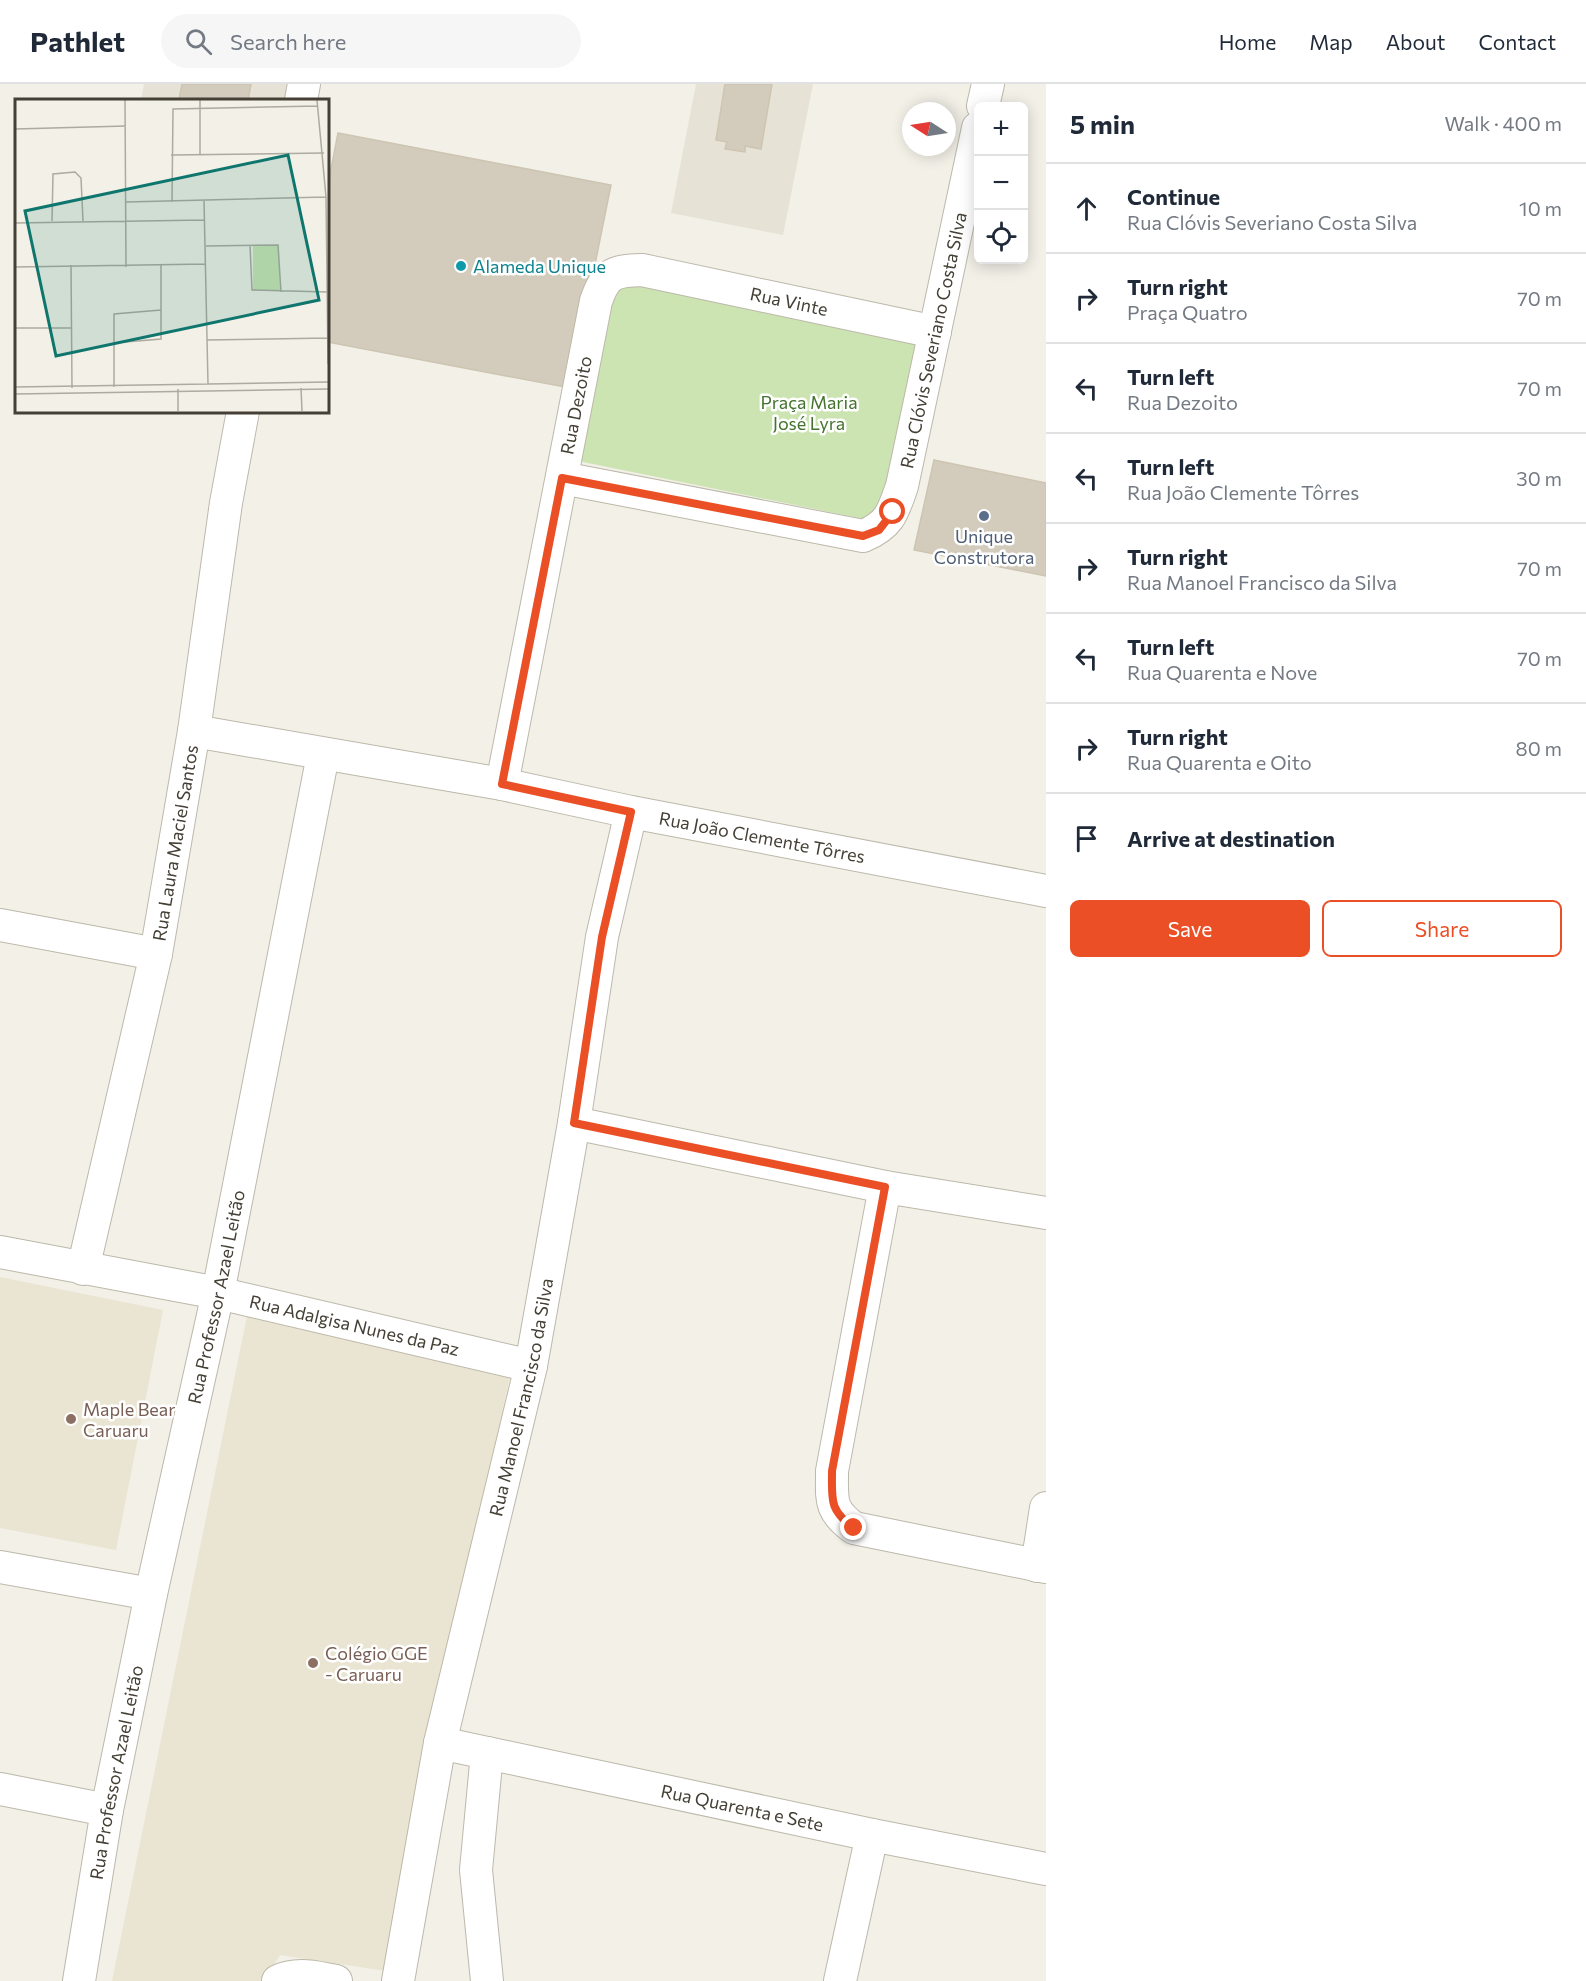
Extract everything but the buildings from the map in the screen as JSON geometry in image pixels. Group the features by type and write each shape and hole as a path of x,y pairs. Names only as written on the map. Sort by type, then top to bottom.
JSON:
{"street":[{"path":"301,99 304,84"},
{"path":"984,102 988,84"},
{"name":"Rua Clóvis Severiano Costa Silva","path":"562,478 863,536 879,530 893,512 902,486 974,147"},
{"name":"Rua Vinte","path":"642,270 935,332"},
{"name":"Rua Dezoito","path":"502,784 596,301 602,283 613,273 642,270"},
{"name":"Rua Laura Maciel Santos","path":"83,1269 156,954 194,731 226,503 243,412"},
{"name":"Rua João Clemente Tôrres","path":"194,731 502,784 631,812 1046,891"},
{"name":"Rua Professor Azael Leitão","path":"79,1981 107,1810 151,1594 218,1293 323,754"},
{"name":"Rua Manoel Francisco da Silva","path":"398,1981 440,1743 531,1366 574,1123 602,937 631,812"},
{"path":"0,925 156,954"},
{"path":"574,1123 885,1187 1046,1213"},
{"path":"885,1187 832,1471 832,1501 839,1518 854,1528 1041,1566 1046,1508"},
{"name":"Rua Adalgisa Nunes da Paz","path":"0,1252 218,1293 531,1366"},
{"path":"0,1567 151,1594"},
{"name":"Rua Quarenta e Sete","path":"440,1743 872,1835 1046,1869"},
{"path":"487,1753 476,1870 487,1981"},
{"path":"0,1788 107,1810"},
{"path":"840,1981 872,1835"},
{"path":"278,1981 290,1976 336,1981"}],"shaded area":[{"path":"144,84 290,84 287,99 141,99"},
{"path":"696,84 813,84 783,235 671,213"},
{"name":"Maple Bear Caruaru","path":"0,1277 163,1310 116,1550 0,1528"},
{"name":"Colégio GGE - Caruaru","path":"248,1311 511,1371 386,1971 280,1955 264,1981 112,1981"}],"green space":[{"name":"Praça Maria José Lyra","path":"607,279 920,339 884,523 573,460"}],"place":[{"name":"Alameda Unique","path":"461,266"},
{"name":"Unique Construtora","path":"984,516"},
{"name":"Maple Bear Caruaru","path":"71,1419"},
{"name":"Colégio GGE - Caruaru","path":"313,1663"}],"route":[{"path":"854,1528 839,1518 832,1501 832,1471 885,1187 574,1123 602,937 631,812 502,784 562,478 863,536 879,530 893,512"}]}
